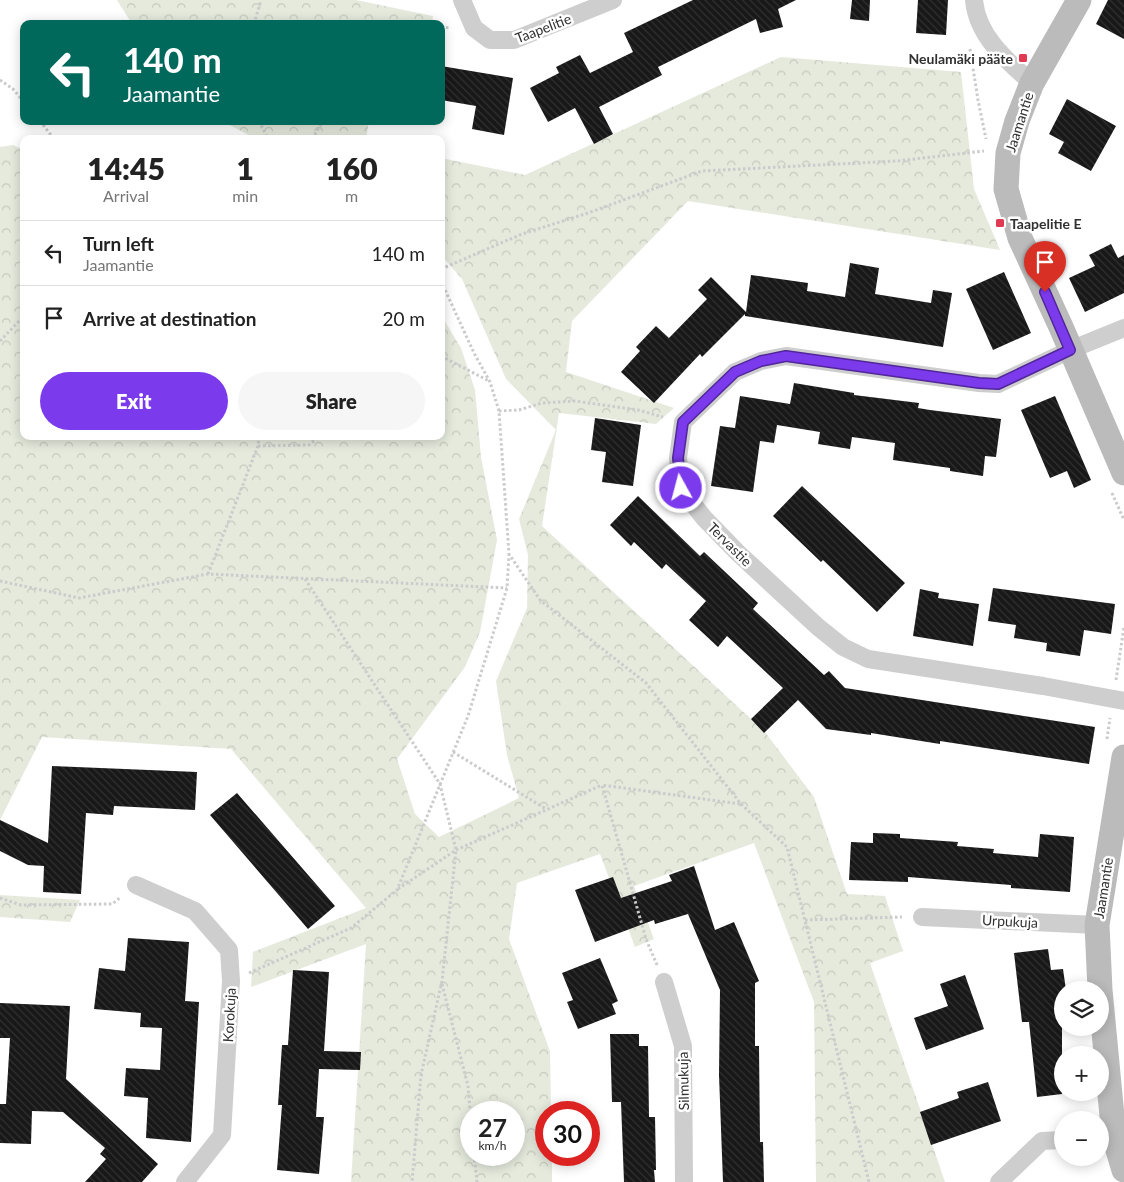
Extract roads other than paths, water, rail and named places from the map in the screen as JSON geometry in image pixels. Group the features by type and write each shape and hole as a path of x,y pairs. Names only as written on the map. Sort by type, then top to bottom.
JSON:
{"street":[{"name":"Taapelitie","path":"462,0 474,28 490,40 514,40 613,0"},
{"path":"974,0 975,11 984,32 1002,54 1032,83"},
{"name":"Jaamantie","path":"1079,0 1032,83 1017,121 1008,153 1006,189 1020,238 1124,473"},
{"path":"1070,350 1124,328"},
{"name":"Tervastie","path":"1070,350 998,384 786,356 761,361 735,372 683,422 678,458 681,488 704,518 738,552 818,627 843,647 868,659 1043,686 1124,701"},
{"name":"Jaamantie","path":"1100,981 1097,925 1124,757"},
{"name":"Korokuja","path":"136,885 195,911 229,950 231,981 222,1135 185,1182"},
{"name":"Urpukuja","path":"922,917 1097,925"},
{"name":"Silmukuja","path":"664,982 683,1046 684,1182"},
{"name":"Jaamantie","path":"1102,1036 1106,1111"},
{"path":"999,1182 1042,1141 1054,1140"},
{"name":"Jaamantie","path":"1109,1141 1124,1170"}],"place":[{"name":"Neulamäki pääte","path":"1023,58"},
{"name":"Taapelitie E","path":"1000,223"}]}
